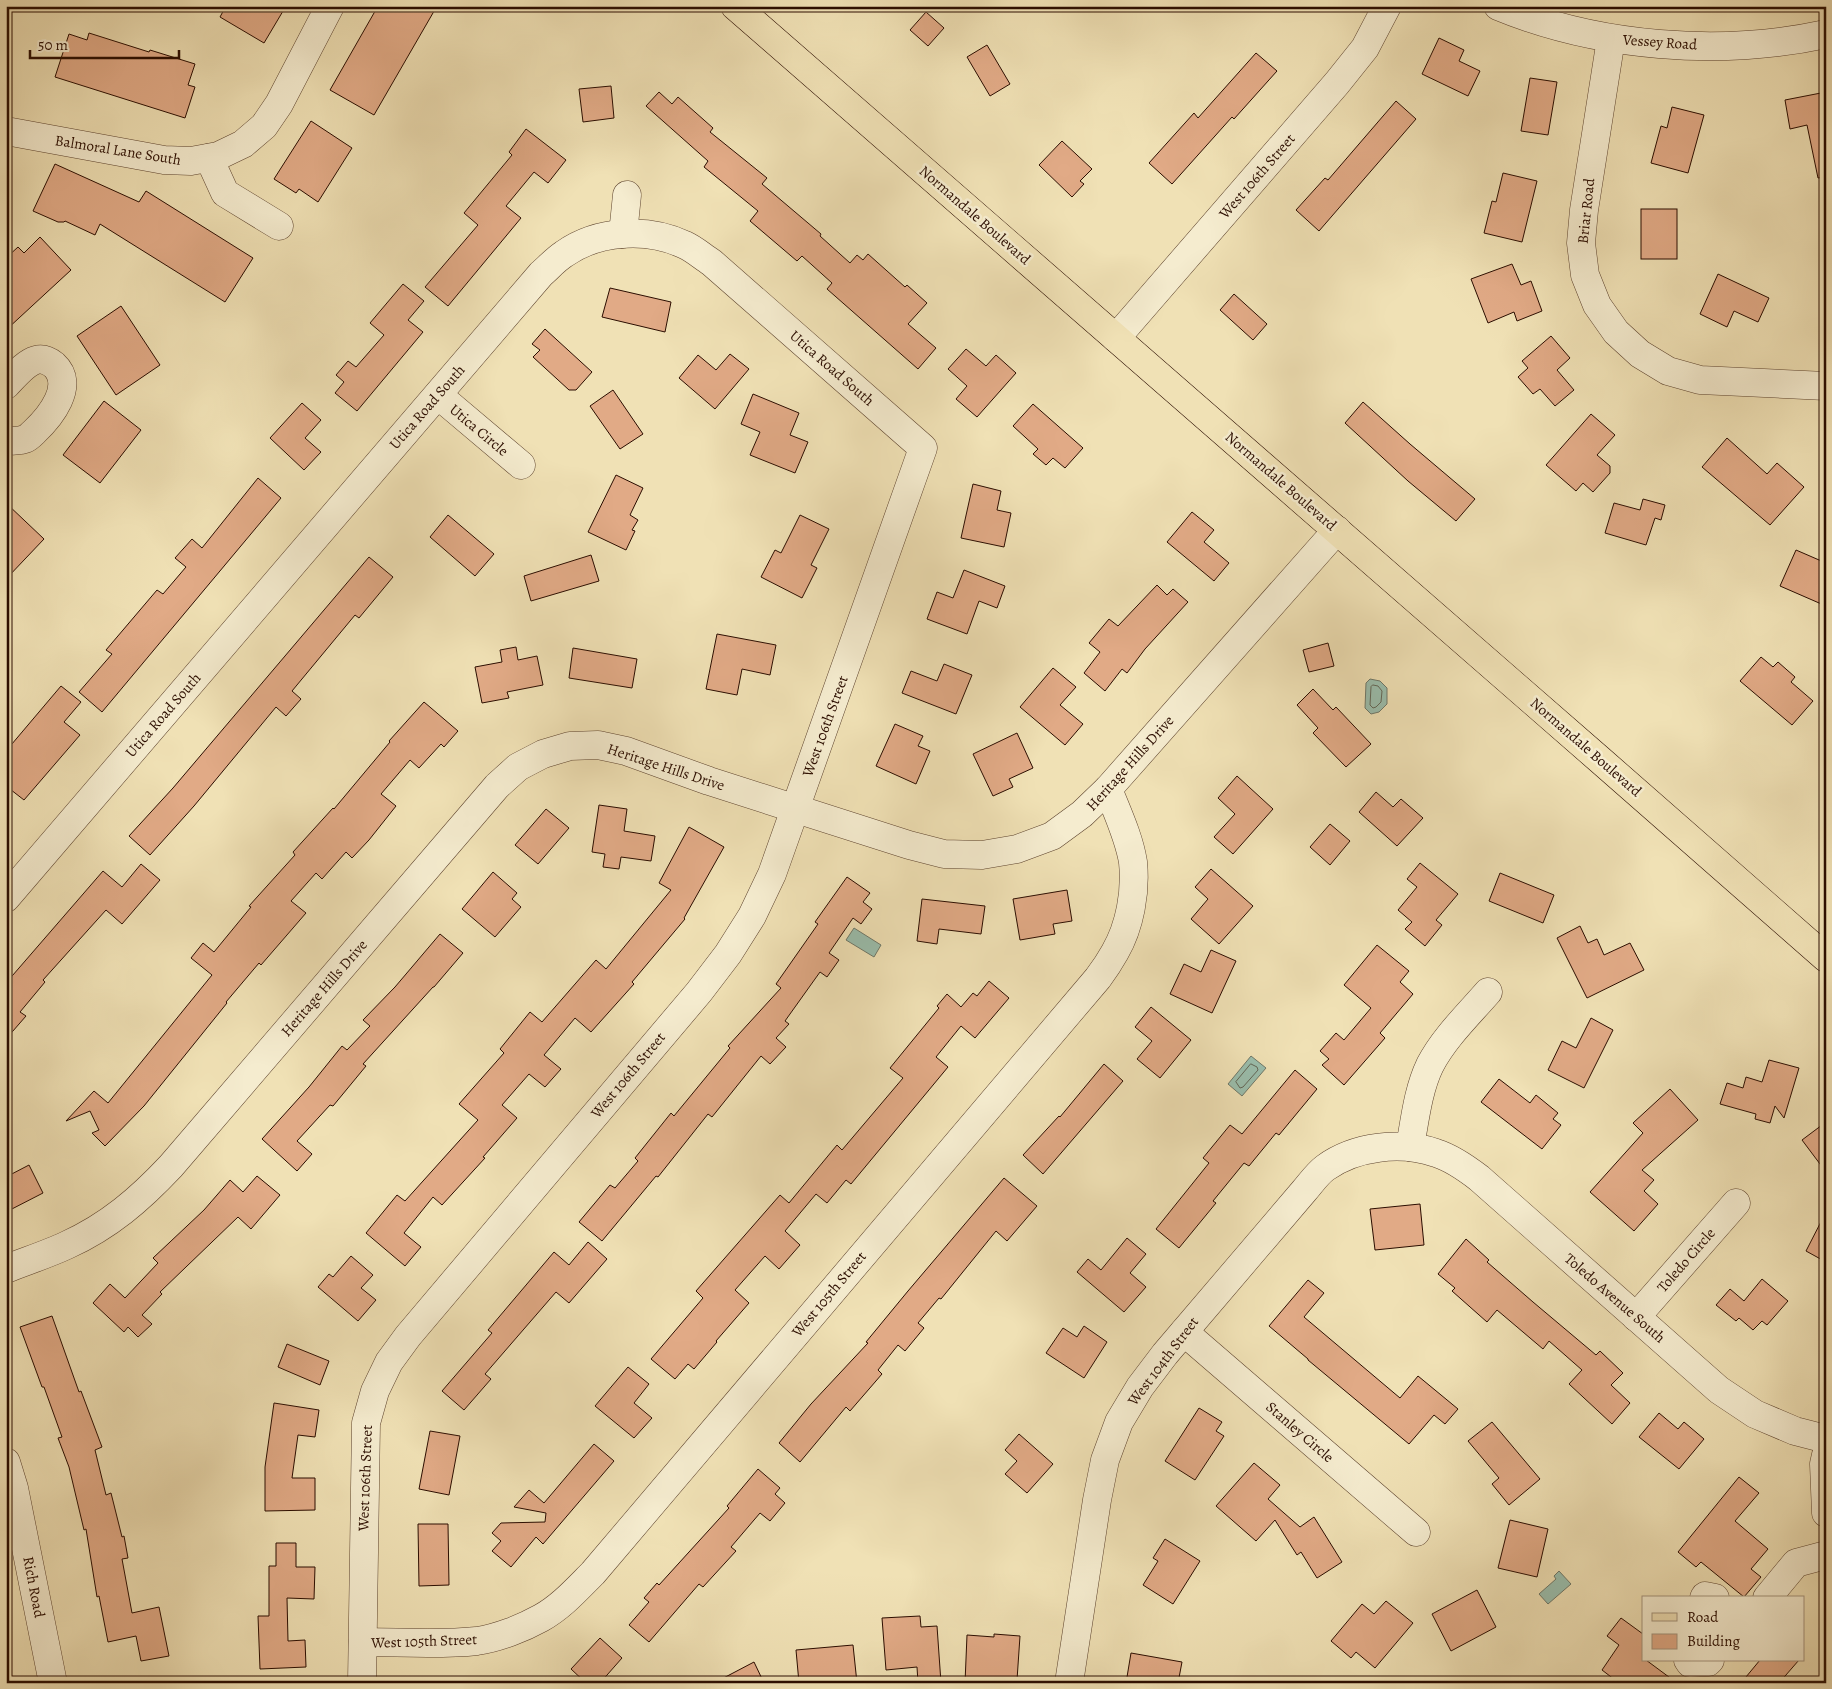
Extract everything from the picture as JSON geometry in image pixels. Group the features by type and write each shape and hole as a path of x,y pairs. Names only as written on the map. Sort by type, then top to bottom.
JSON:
{"main road":[{"name":"Normandale Boulevard","path":"735,6 1826,958"}],"street":[{"name":"Balmoral Lane South","path":"6,131 164,160 191,161 218,156 243,144 264,126 279,104 330,6"},
{"name":"West 106th Street","path":"1116,338 1337,83 1365,48 1387,6"},
{"name":"Vessey Road","path":"1498,6 1556,27 1611,39 1687,46 1754,44 1826,34"},
{"name":"Briar Road","path":"1611,39 1581,243 1585,275 1597,305 1616,332 1640,354 1668,370 1700,380 1826,386"},
{"path":"208,158 225,193 279,226"},
{"path":"623,234 627,195"},
{"name":"Utica Road South","path":"6,898 541,274 564,254 594,239 623,234 655,235 686,245 711,262 923,448"},
{"path":"6,385 25,367 37,360 48,361 58,369 63,385 59,400 42,424 26,439 6,440"},
{"name":"Utica Circle","path":"438,395 521,465"},
{"name":"West 106th Street","path":"362,1683 366,1423 375,1391 389,1362 408,1336 699,992 728,954 752,916 772,874 923,448"},
{"name":"Heritage Hills Drive","path":"6,1269 68,1245 106,1224 141,1197 171,1166 497,786 518,767 543,754 570,746 598,744 909,845 944,854 982,856 1018,848 1052,836 1082,814 1108,789 1337,530"},
{"name":"West 105th Street","path":"363,1642 478,1640 512,1631 542,1617 570,1596 593,1573 1098,978 1115,952 1127,925 1132,894 1133,863 1125,832 1108,789"},
{"path":"1410,1147 1421,1089 1430,1064 1445,1042 1488,992"},
{"name":"West 104th Street","path":"1069,1683 1097,1500 1105,1460 1120,1422 1140,1387 1184,1332 1325,1168 1350,1154 1380,1147 1410,1147"},
{"name":"Toledo Avenue South","path":"1410,1147 1436,1152 1459,1163 1479,1178 1720,1390 1755,1414 1794,1431 1826,1440"},
{"name":"Toledo Circle","path":"1636,1317 1736,1203"},
{"name":"Stanley Circle","path":"1184,1332 1416,1532"},
{"path":"1826,1455 1824,1464 1826,1513"},
{"name":"Rich Road","path":"6,1462 14,1488 53,1683"},
{"path":"1770,1596 1796,1563 1826,1555"},
{"path":"1689,1662 1708,1662"}],"water":[{"path":"1370,679 1380,681 1387,688 1387,704 1379,712 1371,714 1365,708 1366,683"},
{"path":"854,928 881,945 874,957 846,940"},
{"path":"1251,1056 1266,1068 1242,1096 1228,1084"},
{"path":"1559,1571 1571,1584 1548,1604 1539,1594 1556,1579 1554,1576"}],"building":[{"path":"226,6 286,6 264,43 220,17"},
{"path":"378,6 437,6 374,115 330,90"},
{"path":"926,12 944,28 928,46 910,30"},
{"path":"89,33 195,64 188,85 195,87 185,118 55,77 69,34 87,40"},
{"path":"1439,38 1464,50 1459,61 1480,71 1468,96 1422,74"},
{"path":"987,45 1010,84 990,96 967,57"},
{"path":"1256,53 1277,71 1234,119 1232,117 1172,184 1149,163 1194,113 1198,118"},
{"path":"1530,78 1557,82 1548,135 1521,131"},
{"path":"611,86 614,118 583,122 579,89"},
{"path":"659,92 672,104 678,97 713,128 710,132 767,178 762,184 821,234 820,236 850,263 857,255 863,260 868,254 905,287 907,285 927,303 908,324 936,348 918,369 827,289 832,283 802,256 797,261 750,221 758,211 704,167 708,161 646,106"},
{"path":"1826,92 1826,177 1818,178 1807,125 1790,129 1785,100"},
{"path":"1396,101 1416,119 1319,231 1296,210 1325,178 1328,180"},
{"path":"1672,107 1704,115 1688,173 1651,163 1661,126 1667,128"},
{"path":"311,121 352,148 318,202 299,189 296,193 274,179"},
{"path":"526,129 566,160 548,183 534,172 506,206 521,218 448,306 425,287 478,225 464,213 512,155 509,152"},
{"path":"1062,141 1092,169 1080,181 1084,184 1072,197 1039,165"},
{"path":"55,164 139,202 146,191 253,258 225,302 100,224 95,235 65,221 58,222 33,211"},
{"path":"1503,173 1537,181 1522,242 1484,233 1492,201 1496,202"},
{"path":"1641,209 1677,209 1677,259 1641,259"},
{"path":"40,237 71,270 6,330 6,258 18,247 24,253"},
{"path":"1512,264 1521,285 1531,281 1542,311 1517,321 1514,312 1488,323 1471,279"},
{"path":"1718,274 1769,298 1758,322 1734,311 1727,327 1700,314"},
{"path":"403,284 424,301 408,320 423,332 357,411 335,393 344,382 336,375 348,361 356,367 384,335 370,323"},
{"path":"610,288 671,302 665,332 602,317"},
{"path":"1234,294 1267,324 1253,340 1220,310"},
{"path":"121,306 160,365 116,395 77,336"},
{"path":"545,329 592,372 576,390 569,390 533,357 540,350 532,344"},
{"path":"1551,336 1570,358 1557,370 1574,390 1555,406 1540,389 1533,394 1518,377 1528,368 1522,361"},
{"path":"966,349 986,366 996,355 1016,373 977,417 956,399 967,386 948,369"},
{"path":"730,354 749,369 715,409 679,378 698,355 716,370"},
{"path":"613,390 643,434 620,449 590,406"},
{"path":"753,394 799,413 790,435 808,442 795,473 750,455 760,432 741,424"},
{"path":"104,401 141,430 100,483 63,455"},
{"path":"1363,402 1475,499 1456,521 1408,481 1345,423"},
{"path":"302,403 321,420 305,438 321,452 304,470 270,438"},
{"path":"1033,404 1083,448 1065,468 1053,458 1046,465 1033,454 1038,449 1013,426"},
{"path":"1591,414 1615,435 1597,455 1610,466 1610,473 1593,492 1583,483 1576,491 1546,465"},
{"path":"1727,438 1767,474 1777,463 1804,487 1770,525 1702,467"},
{"path":"616,475 643,488 630,515 638,520 632,530 635,531 626,550 588,532"},
{"path":"258,478 281,498 102,712 79,692 112,654 106,650 157,590 163,594 186,567 175,558 192,539 202,548"},
{"path":"973,484 1001,491 997,510 1011,513 1004,547 961,538"},
{"path":"1643,499 1665,505 1661,520 1655,518 1646,545 1605,533 1614,503 1640,510"},
{"path":"6,503 44,539 6,579"},
{"path":"1192,512 1214,530 1204,542 1229,563 1214,581 1167,542"},
{"path":"448,515 494,554 475,576 430,537"},
{"path":"800,515 829,529 811,565 817,568 802,598 761,577 775,550 781,553"},
{"path":"1796,550 1826,563 1826,606 1780,586"},
{"path":"591,555 599,581 531,601 524,576"},
{"path":"369,557 393,577 359,618 355,615 292,691 301,699 286,716 276,707 194,806 150,855 129,836 173,788"},
{"path":"964,570 1005,586 997,608 979,601 967,634 927,619 937,592 953,598"},
{"path":"1157,585 1167,595 1173,589 1188,602 1145,649 1127,673 1122,669 1105,691 1084,673 1100,652 1089,643 1109,619 1118,626"},
{"path":"717,634 776,645 770,675 742,669 737,695 706,689"},
{"path":"1328,643 1334,666 1309,672 1303,650"},
{"path":"516,647 518,660 537,656 543,685 507,692 509,698 482,703 475,667 502,662 500,650"},
{"path":"573,648 637,659 632,688 569,678"},
{"path":"1761,657 1773,667 1778,662 1795,677 1791,682 1813,701 1792,725 1740,681"},
{"path":"944,664 972,675 956,714 902,693 911,671 937,681"},
{"path":"1053,668 1076,687 1060,705 1083,724 1065,745 1020,707"},
{"path":"61,686 81,702 64,722 80,735 24,800 6,786 6,751"},
{"path":"1313,689 1333,710 1336,707 1371,744 1346,767 1313,733 1318,728 1297,705"},
{"path":"424,702 458,731 444,747 441,744 419,768 410,760 381,794 396,806 369,840 352,858 346,852 322,879 316,873 291,901 306,913 261,965 259,963 226,1002 144,1106 105,1146 92,1133 99,1130 90,1111 66,1121 94,1091 108,1103 212,975 191,958 203,943 214,952 251,907 249,906 295,855 293,852 334,809 389,741"},
{"path":"895,724 923,736 918,746 930,751 916,784 876,766"},
{"path":"1017,733 1033,768 1009,779 1013,787 993,796 973,754"},
{"path":"1237,776 1273,809 1233,854 1214,837 1235,814 1218,798"},
{"path":"1376,792 1393,807 1401,799 1423,818 1397,846 1359,812"},
{"path":"599,805 627,809 624,831 655,836 651,861 621,857 619,869 603,867 605,854 592,852"},
{"path":"546,809 569,828 538,864 515,845"},
{"path":"1330,824 1350,841 1330,865 1310,847"},
{"path":"689,827 724,847 685,919 632,982 634,984 591,1032 575,1018 544,1055 561,1069 545,1087 529,1074 502,1105 517,1118 483,1157 485,1158 442,1205 433,1197 404,1233 421,1247 405,1266 366,1233 397,1195 405,1201 478,1120 459,1104 504,1053 500,1049 530,1012 542,1022 596,960 606,969 671,890 659,883"},
{"path":"1420,863 1458,894 1436,920 1442,925 1425,946 1405,929 1412,922 1398,910 1417,887 1407,879"},
{"path":"141,864 160,880 122,924 106,910 43,980 45,982 20,1012 26,1016 6,1039 6,983 103,871 122,887"},
{"path":"1211,869 1253,906 1219,944 1191,919 1208,899 1195,887"},
{"path":"493,872 517,893 512,899 521,907 495,937 462,909"},
{"path":"1500,873 1554,895 1543,923 1489,901"},
{"path":"847,877 870,893 863,902 872,909 861,924 853,918 829,953 839,960 827,977 820,972 785,1021 789,1024 776,1038 786,1047 770,1064 761,1056 712,1117 708,1114 658,1177 656,1176 602,1241 579,1222 610,1185 615,1188 638,1161 635,1158 671,1113 674,1116 730,1048 728,1046 781,988 776,984 818,924 815,922"},
{"path":"1067,890 1072,921 1053,924 1055,934 1020,940 1013,899"},
{"path":"922,899 985,906 981,934 939,929 937,944 917,941"},
{"path":"1580,926 1588,943 1597,939 1604,955 1630,943 1644,970 1587,998 1557,938"},
{"path":"440,934 463,953 363,1064 366,1066 333,1106 330,1105 297,1141 312,1154 297,1171 262,1139 309,1087 342,1046 347,1050 370,1026 363,1020 395,987"},
{"path":"1377,945 1409,971 1400,982 1413,994 1380,1033 1385,1038 1344,1085 1322,1065 1329,1059 1320,1051 1336,1033 1344,1040 1371,1008 1344,985"},
{"path":"1211,950 1236,961 1212,1013 1170,994 1184,964 1201,972"},
{"path":"989,981 1009,998 975,1038 961,1026 936,1057 948,1067 851,1184 846,1180 827,1203 816,1194 785,1231 800,1245 779,1269 765,1256 735,1290 749,1303 694,1369 688,1364 675,1379 651,1359 703,1298 696,1291 780,1195 789,1203 837,1145 842,1150 903,1078 890,1068 939,1008 937,1006 947,994 961,1007 973,993 977,996"},
{"path":"1151,1007 1191,1040 1160,1078 1137,1059 1152,1041 1135,1027"},
{"path":"1591,1018 1613,1030 1584,1088 1548,1070 1562,1041 1576,1048"},
{"path":"1769,1060 1799,1068 1784,1118 1775,1106 1770,1123 1755,1119 1756,1114 1720,1104 1727,1083 1743,1088 1746,1077 1762,1082"},
{"path":"1104,1064 1123,1081 1043,1174 1023,1155 1060,1117"},
{"path":"1295,1070 1317,1089 1279,1135 1276,1133 1249,1166 1244,1163 1213,1201 1216,1203 1179,1248 1156,1229 1209,1163 1203,1158 1230,1125 1242,1134"},
{"path":"1499,1079 1530,1103 1536,1095 1558,1113 1553,1119 1561,1125 1542,1149 1481,1102"},
{"path":"1670,1089 1698,1120 1642,1170 1654,1180 1644,1191 1658,1204 1634,1231 1590,1192 1643,1133 1633,1123"},
{"path":"1826,1122 1826,1172 1802,1140"},
{"path":"29,1165 43,1193 6,1212 6,1177"},
{"path":"257,1176 280,1195 251,1229 238,1217 160,1292 162,1294 142,1315 152,1324 138,1337 128,1327 124,1332 93,1303 110,1284 125,1298 158,1263 153,1258 204,1210 230,1180 243,1192"},
{"path":"1004,1178 1037,1206 1007,1241 996,1231 941,1299 939,1298 918,1323 924,1328 905,1351 898,1345 878,1370 882,1374 850,1411 846,1407 800,1462 779,1443 811,1404 868,1343 866,1342"},
{"path":"1420,1204 1424,1245 1375,1250 1370,1209"},
{"path":"1826,1212 1826,1262 1806,1251"},
{"path":"1127,1238 1146,1254 1130,1273 1146,1287 1124,1312 1077,1272 1088,1259 1101,1270"},
{"path":"1466,1239 1489,1260 1487,1262 1533,1302 1596,1355 1600,1351 1623,1373 1611,1385 1630,1403 1612,1424 1569,1384 1582,1370 1549,1341 1543,1349 1497,1310 1487,1322 1452,1291 1455,1288 1438,1274"},
{"path":"588,1242 607,1259 569,1303 556,1292 485,1374 491,1379 464,1410 442,1391 492,1333 488,1330 554,1252 569,1265"},
{"path":"351,1256 373,1275 361,1288 376,1300 358,1321 318,1287 329,1274 333,1277"},
{"path":"1762,1279 1788,1301 1767,1325 1762,1321 1753,1330 1739,1318 1736,1321 1716,1305 1730,1289 1744,1301"},
{"path":"1308,1280 1324,1293 1304,1317 1400,1398 1418,1376 1458,1409 1445,1424 1434,1415 1409,1444 1269,1326"},
{"path":"52,1316 79,1392 81,1391 102,1447 95,1450 106,1495 111,1493 122,1537 124,1536 128,1558 122,1559 132,1613 159,1607 169,1656 141,1661 136,1636 108,1642 99,1596 97,1597 86,1529 84,1530 69,1467 58,1438 62,1437 20,1327"},
{"path":"1084,1326 1107,1342 1084,1378 1046,1353 1063,1328 1077,1337"},
{"path":"287,1344 329,1361 320,1385 278,1367"},
{"path":"628,1367 649,1384 634,1403 652,1418 634,1438 595,1406"},
{"path":"274,1403 319,1410 315,1437 298,1435 292,1478 315,1478 315,1510 265,1511 265,1467"},
{"path":"1199,1408 1222,1422 1216,1431 1224,1436 1195,1480 1165,1461"},
{"path":"1659,1413 1678,1429 1684,1422 1704,1439 1679,1469 1639,1437"},
{"path":"1492,1422 1540,1479 1509,1505 1492,1484 1499,1478 1468,1441"},
{"path":"430,1431 460,1436 449,1495 419,1489"},
{"path":"1019,1434 1053,1464 1027,1493 1005,1474 1017,1461 1005,1450"},
{"path":"594,1444 614,1461 543,1544 536,1537 511,1567 492,1551 501,1541 492,1533 501,1523 545,1522 546,1513 514,1507 529,1490 544,1503"},
{"path":"1254,1463 1280,1485 1268,1499 1300,1527 1314,1517 1342,1562 1317,1578 1301,1552 1297,1555 1275,1520 1256,1541 1216,1506"},
{"path":"758,1469 780,1488 775,1494 785,1503 770,1521 760,1513 731,1547 736,1551 703,1587 699,1584 649,1642 629,1625 649,1602 644,1598 657,1583 659,1585 729,1508 727,1506"},
{"path":"1739,1477 1759,1493 1735,1521 1768,1549 1751,1569 1761,1577 1745,1596 1701,1562 1696,1567 1678,1552"},
{"path":"1510,1520 1548,1529 1537,1577 1498,1568"},
{"path":"418,1524 448,1524 449,1585 419,1586"},
{"path":"1165,1539 1200,1561 1173,1604 1143,1585 1158,1561 1153,1558"},
{"path":"276,1543 296,1543 296,1567 315,1567 314,1599 287,1598 288,1641 305,1640 306,1667 260,1669 258,1616 269,1616 269,1566 276,1566"},
{"path":"1477,1590 1496,1627 1451,1651 1432,1614"},
{"path":"1386,1601 1413,1623 1375,1668 1356,1652 1351,1658 1331,1641 1362,1604 1374,1614"},
{"path":"920,1616 921,1627 937,1626 941,1683 918,1683 917,1667 886,1670 882,1618"},
{"path":"1621,1618 1642,1633 1642,1662 1649,1662 1677,1683 1619,1683 1602,1670 1619,1645 1607,1636"},
{"path":"994,1634 1020,1636 1017,1680 993,1679 993,1683 965,1683 967,1635 994,1637"},
{"path":"600,1638 622,1658 600,1683 586,1683 571,1669"},
{"path":"853,1645 857,1683 799,1683 796,1650"},
{"path":"1131,1653 1182,1662 1178,1683 1126,1683"},
{"path":"754,1662 764,1683 714,1683"},
{"path":"1758,1662 1797,1662 1779,1683 1741,1683"}]}
